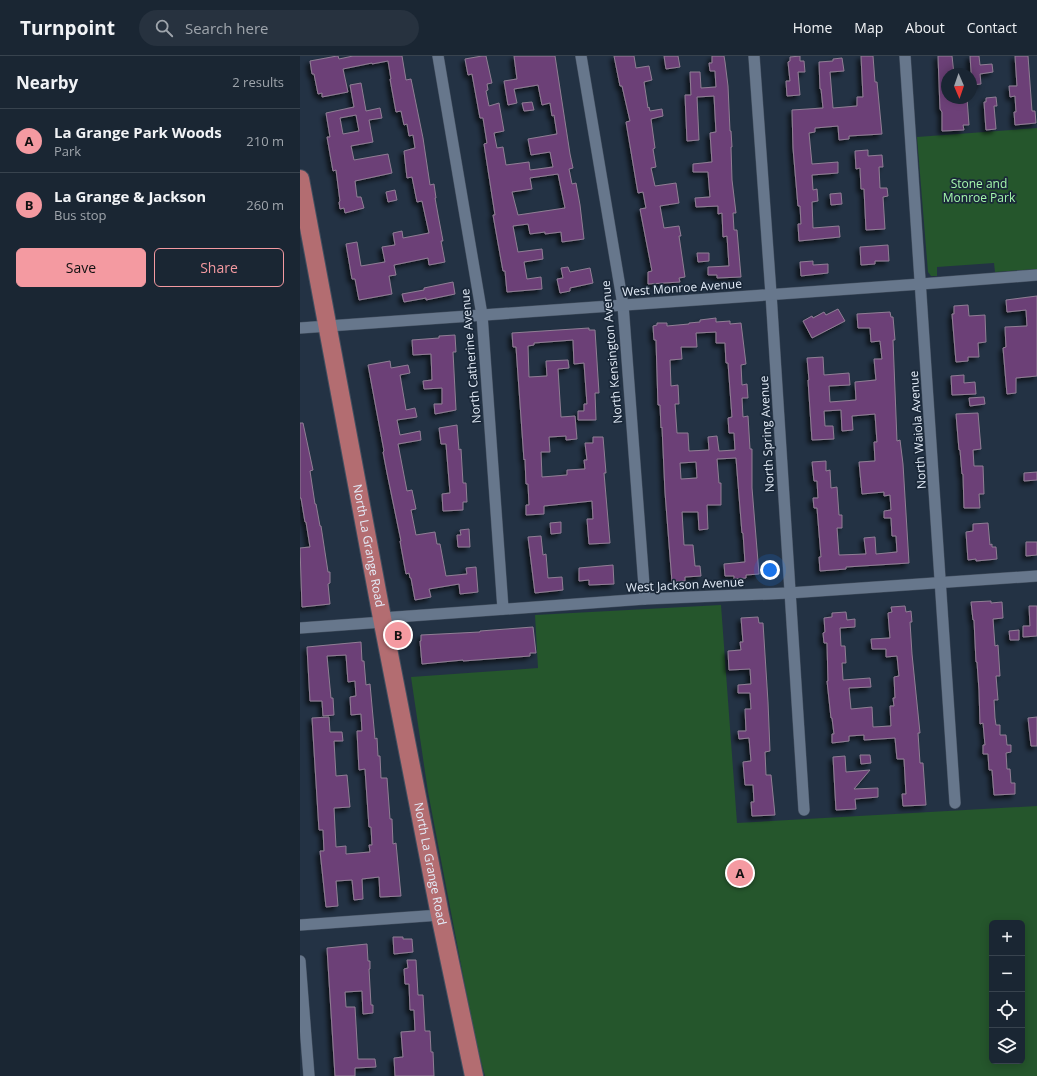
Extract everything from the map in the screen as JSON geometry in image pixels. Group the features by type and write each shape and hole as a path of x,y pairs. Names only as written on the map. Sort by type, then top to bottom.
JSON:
{"main road":[{"name":"North La Grange Road","path":"300,179 382,620 440,915 474,1076"}],"street":[{"name":"North Catherine Avenue","path":"438,56 482,315 503,609"},
{"name":"North Kensington Avenue","path":"581,56 623,305 646,599"},
{"name":"North Spring Avenue","path":"754,56 771,294 804,810"},
{"name":"North Waiola Avenue","path":"905,56 955,803"},
{"name":"West Monroe Avenue","path":"300,328 1037,275"},
{"name":"West Jackson Avenue","path":"300,628 503,609 646,599 789,593 1037,576"},
{"path":"300,925 440,915"},
{"path":"300,961 309,1076"}],"green space":[{"name":"Stone and Monroe Park","path":"1037,128 1037,269 995,272 994,263 937,267 937,276 931,276 928,272 917,137"},
{"path":"721,605 737,823 1037,806 1037,1076 485,1076 476,1043 428,792 411,677 538,668 535,615"}],"building":[{"path":"338,56 339,59 353,56 402,56 406,80 411,79 423,138 430,185 434,184 445,262 429,265 428,258 394,265 396,275 389,276 392,294 359,300 355,279 352,279 346,244 357,242 361,266 385,262 382,247 395,245 393,233 402,231 403,238 429,233 422,201 417,202 412,177 407,178 404,151 415,148 413,135 409,136 407,124 404,125 401,111 396,112 388,61 343,69 348,92 322,97 322,93 318,94 310,61"},
{"path":"486,56 492,83 487,84 488,90 486,91 489,106 499,103 504,131 494,133 497,148 503,147 506,165 529,162 530,170 553,167 550,152 531,155 528,139 557,134 554,115 552,116 550,103 542,105 538,85 514,89 517,103 508,105 504,81 517,79 514,56 555,56 573,168 569,169 572,184 576,183 584,239 562,242 561,232 530,234 528,224 513,226 518,252 542,249 543,259 524,262 527,279 541,277 542,289 507,292 505,271 503,271 493,215 495,215 484,144 487,143 483,118 480,118 472,74 468,75 465,59","holes":["558,174 565,208 518,215 512,192 532,189 530,178"]},
{"path":"614,56 634,56 636,68 649,66 652,80 644,82 648,108 649,107 650,111 662,109 663,116 651,119 656,167 651,168 655,186 676,183 679,203 660,206 664,228 679,226 685,277 679,278 680,282 648,284 648,272 652,271 640,209 646,208 643,192 638,193 626,122 630,121 622,86 620,86"},
{"path":"664,56 678,56 680,67 666,69"},
{"path":"712,56 724,56 725,62 732,147 732,180 736,213 733,213 734,230 737,230 741,277 717,278 717,275 708,275 708,267 729,266 727,236 723,237 722,213 718,214 718,206 696,207 695,198 710,197 708,172 693,172 693,164 712,162 710,133 716,132 714,96 697,97 699,140 687,141 685,95 691,95 690,72 700,72 701,88 716,87 715,71 710,71 709,63 712,63"},
{"path":"800,56 800,61 804,61 805,72 798,72 800,95 787,96 786,81 790,81 788,62 790,61 790,57"},
{"path":"861,56 873,56 882,134 849,136 849,139 839,140 838,126 815,128 815,132 809,133 812,164 838,162 838,173 812,175 813,190 817,189 818,201 812,202 813,228 839,226 840,237 799,241 798,224 801,224 793,148 792,110 823,108 820,89 819,62 833,61 833,59 842,58 844,71 830,72 833,108 857,106 857,97 863,97"},
{"path":"938,56 952,56 953,68 941,68 941,104 967,104 969,125 963,125 964,130 942,131 942,112 940,109"},
{"path":"970,56 979,56 980,65 992,64 993,72 980,74 981,84 977,84 977,68 971,68"},
{"path":"1015,56 1028,56 1032,111 1035,111 1036,123 1015,125 1015,96 1010,97 1009,86 1017,86"},
{"path":"361,83 366,111 380,108 382,118 369,120 373,142 351,146 354,160 388,154 392,173 355,181 357,197 361,197 364,208 345,213 344,208 340,209 336,170 333,171 327,137 330,137 326,113 354,107 350,85","holes":["356,115 359,131 343,134 340,118"]},
{"path":"996,97 997,106 994,106 996,129 986,130 984,102 986,102 986,98"},
{"path":"532,102 534,110 524,111 522,103"},
{"path":"868,150 868,156 882,155 883,167 879,167 880,188 887,188 888,196 883,197 885,229 866,230 864,189 861,189 860,168 856,169 855,151"},
{"path":"395,190 397,200 388,202 386,192"},
{"path":"841,193 842,204 831,205 830,194"},
{"path":"888,245 889,261 875,261 875,264 861,265 860,247"},
{"path":"697,253 709,253 709,261 698,262"},
{"path":"813,261 813,265 828,264 828,273 801,276 800,262"},
{"path":"568,267 570,272 590,268 593,283 570,288 570,291 560,293 557,279 563,278 561,268"},
{"path":"453,282 455,294 426,300 426,298 404,302 402,294"},
{"path":"1037,296 1037,376 1016,378 1016,393 1007,394 1003,348 1006,347 1005,327 1027,326 1026,310 1007,312 1006,300"},
{"path":"968,305 969,316 985,315 986,342 978,343 979,357 968,357 968,361 956,362 952,314 954,314 954,306"},
{"path":"838,309 845,321 812,338 803,321 812,316 813,318 824,312 826,315"},
{"path":"890,312 891,317 893,317 895,340 893,340 897,441 900,440 903,464 909,563 846,567 846,569 820,571 819,557 821,557 817,508 814,508 813,498 818,498 817,481 814,481 812,462 826,461 826,471 830,470 831,488 837,487 839,515 842,515 842,528 837,528 839,555 866,554 864,538 875,537 876,554 897,552 896,536 892,536 891,518 884,518 884,511 891,510 890,495 884,496 884,492 862,494 859,462 875,461 874,442 877,442 875,414 852,416 853,430 842,431 841,410 824,411 825,426 833,426 834,439 812,440 807,358 823,357 824,375 849,373 850,385 829,386 830,402 856,400 855,382 876,380 874,359 882,359 880,341 871,342 870,328 858,328 857,314"},
{"path":"716,318 716,322 730,321 730,324 741,323 746,364 741,365 742,385 747,384 748,398 742,398 743,417 748,416 750,449 752,449 752,488 759,574 746,575 746,578 734,579 734,576 725,576 724,564 745,562 736,458 717,459 719,483 721,483 721,505 707,505 708,529 699,530 698,512 682,512 684,545 693,545 695,566 700,566 701,576 685,577 685,581 672,582 662,427 661,428 660,405 658,405 656,340 654,340 653,326 657,325 657,323 667,323 667,326 689,324 700,322 700,320","holes":["716,332 716,343 725,343 732,417 728,418 729,433 734,433 735,450 719,451 717,436 708,437 709,450 689,451 688,433 677,433 675,404 679,404 678,385 671,386 670,360 682,359 681,347 697,347 696,333","696,462 697,478 681,479 680,463"]},
{"path":"589,328 589,330 595,330 599,393 595,393 596,420 578,420 578,411 584,411 584,404 587,404 584,363 574,364 573,340 534,343 534,345 528,346 529,377 547,376 546,361 568,360 569,368 558,369 561,417 575,416 577,439 566,440 566,436 549,437 550,452 541,452 542,477 567,475 567,470 585,469 584,460 587,460 585,443 593,443 593,437 603,437 606,473 604,473 610,543 589,544 587,519 593,519 592,501 544,506 544,514 526,515 526,505 529,505 528,484 526,484 516,347 513,347 512,333"},
{"path":"455,335 456,352 453,352 456,410 435,414 434,404 442,404 442,388 424,389 423,381 432,380 431,354 413,355 412,340"},
{"path":"390,361 391,368 408,365 410,373 400,375 406,410 415,408 417,417 397,420 400,435 420,431 421,440 398,444 407,491 412,490 416,509 411,510 416,535 435,532 437,544 440,544 446,576 467,574 466,568 476,567 478,592 460,594 459,584 429,589 431,597 415,600 411,578 409,573 406,574 368,365"},
{"path":"964,375 964,383 975,382 976,394 952,395 951,376"},
{"path":"984,397 985,404 970,406 969,398"},
{"path":"978,413 981,449 973,450 974,466 983,466 984,494 979,494 980,508 964,508 963,474 956,414"},
{"path":"300,423 303,423 313,470 310,471 315,504 321,526 328,572 330,572 330,583 328,584 330,604 302,607 300,548 310,547 300,498"},
{"path":"457,425 459,450 461,449 463,483 466,483 467,502 463,502 463,510 443,511 442,494 450,493 446,444 441,444 439,428"},
{"path":"1037,472 1037,480 1024,481 1024,473"},
{"path":"561,522 561,533 551,534 550,523"},
{"path":"988,523 990,545 992,544 992,547 996,547 997,559 976,561 976,559 968,560 966,532 973,531 973,524"},
{"path":"469,529 470,547 458,547 457,535 461,535 460,530"},
{"path":"541,536 543,555 546,554 548,578 562,577 563,590 535,593 528,537"},
{"path":"1026,542 1037,542 1037,555 1026,556"},
{"path":"613,565 614,584 589,585 589,580 579,581 579,568"},
{"path":"991,601 991,603 1002,602 1003,618 993,619 995,646 998,645 1000,676 996,676 998,700 994,700 995,718 996,725 1000,725 1000,735 1006,735 1007,745 1011,745 1011,752 1006,753 1007,769 1010,769 1011,783 1015,783 1015,794 994,795 992,770 989,770 988,754 983,754 983,745 985,745 983,723 980,724 974,620 971,602"},
{"path":"905,606 906,612 911,611 912,622 910,622 912,654 920,733 918,733 920,763 923,763 926,805 903,806 902,794 906,794 904,759 897,759 895,738 864,740 864,735 849,736 849,741 832,743 832,734 834,734 827,681 827,643 824,643 824,618 832,617 832,613 846,612 847,620 855,619 855,627 840,628 841,646 845,646 846,663 842,663 843,680 870,678 871,687 849,688 851,709 872,707 873,727 891,726 890,706 894,706 893,698 895,698 894,677 899,676 897,656 886,657 886,649 872,649 871,639 890,638 888,613 892,612 891,607"},
{"path":"1029,606 1037,606 1037,636 1023,637 1023,626 1030,626"},
{"path":"758,617 759,623 763,623 768,702 770,751 765,752 766,775 771,775 775,815 752,816 751,802 754,802 753,785 745,785 743,762 751,761 749,738 739,739 738,731 746,731 745,709 751,709 750,693 738,693 738,685 751,684 750,669 729,670 728,651 741,650 740,642 743,642 741,618"},
{"path":"533,627 536,653 530,653 530,656 422,664 420,641 421,635 480,632"},
{"path":"1019,630 1019,640 1010,640 1009,631"},
{"path":"361,642 362,661 364,661 366,685 370,684 375,739 377,738 378,756 380,756 381,778 387,778 390,819 392,819 393,844 396,843 401,896 380,897 379,877 362,879 363,899 354,900 352,880 336,881 338,906 326,907 320,851 324,851 323,830 319,830 312,718 329,717 330,732 342,732 343,741 334,741 336,776 347,775 350,807 334,808 336,847 346,846 346,854 370,852 369,845 372,845 371,827 369,827 365,769 359,770 357,731 362,731 361,714 351,715 350,697 356,696 355,681 348,682 346,655 327,656 334,715 323,716 322,701 310,701 307,647"},
{"path":"1037,717 1037,746 1031,746 1028,718"},
{"path":"860,755 870,755 871,763 861,764"},
{"path":"845,756 846,772 870,770 854,789 878,788 878,797 855,799 856,809 836,810 833,757"},
{"path":"393,937 412,939 413,952 394,954"},
{"path":"367,944 368,961 370,961 371,1005 373,1005 373,1013 363,1014 362,991 345,992 346,1007 355,1007 358,1059 375,1059 376,1067 355,1068 355,1076 335,1076 327,948"},
{"path":"407,960 416,960 418,995 423,995 425,1031 430,1031 434,1076 395,1076 394,1058 403,1057 401,1032 415,1031 414,1010 410,1010 409,984 405,984 404,969 408,968"}],"place":[{"name":"La Grange & Jackson","path":"398,635"},
{"name":"La Grange Park Woods","path":"740,873"}]}
